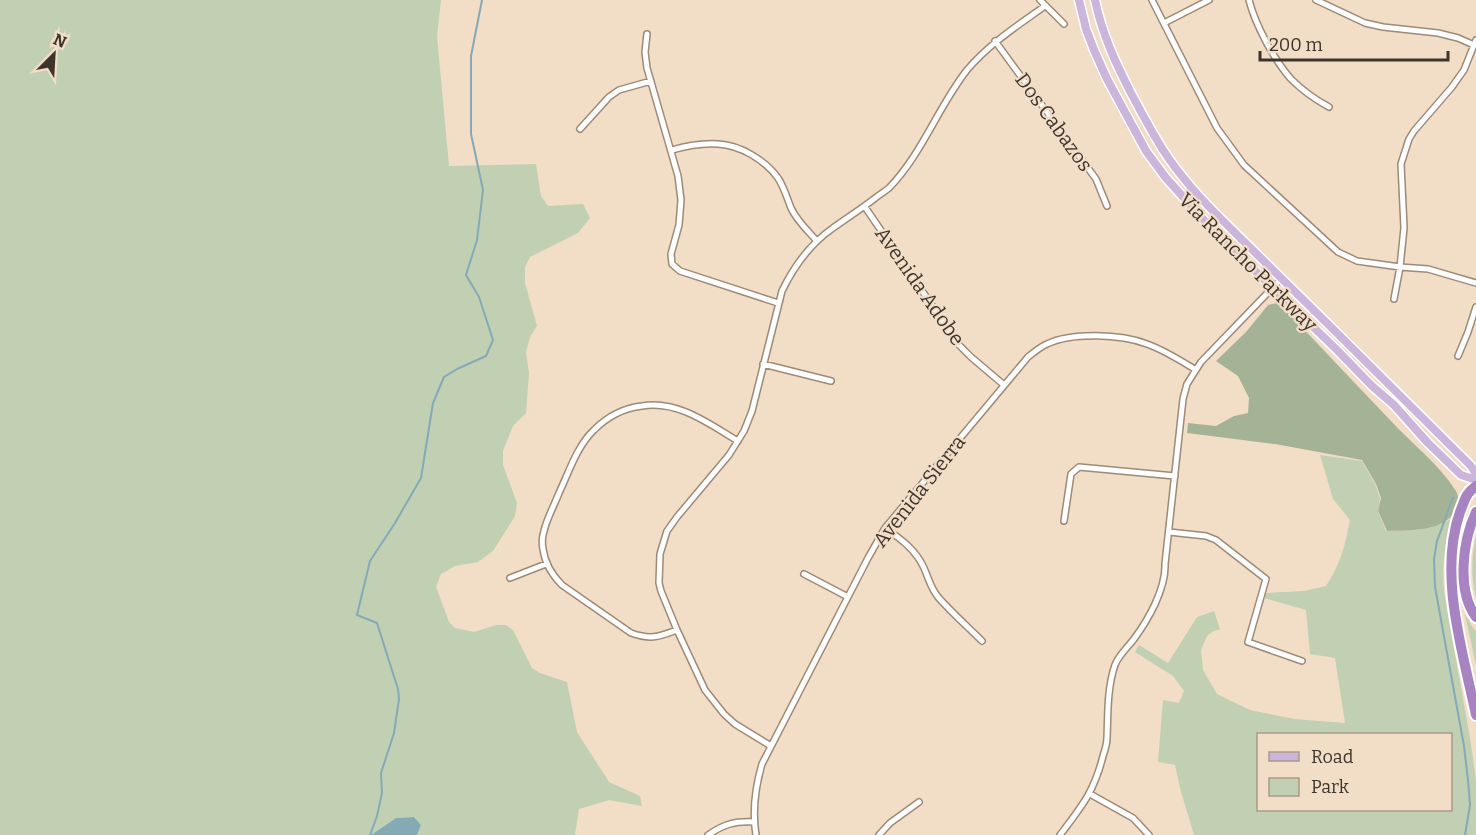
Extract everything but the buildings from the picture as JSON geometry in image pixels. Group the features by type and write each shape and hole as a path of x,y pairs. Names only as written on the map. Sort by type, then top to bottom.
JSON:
{"highway":[{"path":"1476,486 1468,492 1457,523 1452,546 1451,569 1454,606 1476,716"},
{"path":"1476,512 1464,556 1464,579 1467,600 1476,616"}],"main road":[{"name":"Via Rancho Parkway","path":"1079,0 1086,29 1112,89 1146,151 1166,178 1188,204 1394,405 1427,442 1461,475 1476,480"},
{"name":"Via Rancho Parkway","path":"1095,0 1100,25 1123,77 1158,142 1199,197 1428,423 1471,466 1476,474"}],"street":[{"path":"1040,0 1064,24"},
{"path":"1152,0 1217,128 1244,165 1338,252 1358,261 1428,269 1476,283"},
{"path":"1164,23 1209,0"},
{"path":"1249,0 1253,15 1275,56 1291,79 1316,100 1329,107"},
{"path":"1316,0 1365,23 1438,33 1475,42 1464,70 1414,131 1401,164 1404,228 1394,298"},
{"path":"771,746 735,724 705,690 677,630 659,583 660,554 667,531 729,455 744,431 752,411 778,303 789,277 809,248 831,229 887,190 914,156 934,120 967,70 995,41 1045,6"},
{"path":"646,34 645,52 651,81 672,150 681,200 679,225 671,254 672,264 680,271 778,303"},
{"name":"Dos Cabazos","path":"995,41 1096,179 1107,206"},
{"path":"580,129 609,97 619,90 651,81"},
{"path":"672,150 683,147 725,145 744,151 761,161 777,177 798,220 817,241"},
{"name":"Avenida Adobe","path":"865,207 959,345 1004,385"},
{"path":"1060,835 1090,794 1098,776 1107,739 1109,688 1115,663 1144,626 1166,574 1165,564 1183,399 1187,384 1201,362 1282,278"},
{"path":"1458,356 1476,307"},
{"name":"Avenida Sierra","path":"756,835 754,806 756,783 762,764 885,528 1028,357 1048,343 1064,338 1109,336 1145,343 1169,353 1196,370"},
{"path":"763,364 831,381"},
{"path":"677,630 657,638 642,637 631,633 562,585 546,564 542,548 543,532 579,450 593,430 613,415 643,405 681,409 738,441"},
{"path":"1064,521 1071,474 1079,467 1175,476"},
{"path":"885,528 913,550 938,597 982,641"},
{"path":"1169,532 1206,536 1216,540 1266,579 1248,642 1302,662"},
{"path":"510,578 546,564"},
{"path":"804,574 848,597"},
{"path":"1090,794 1133,818 1149,835"},
{"path":"879,835 890,823 920,802"},
{"path":"708,835 722,826 740,821 754,822"}],"green space":[{"path":"0,0 441,0 437,36 449,166 536,164 541,196 548,206 583,204 590,218 578,233 530,257 525,267 525,283 537,326 530,337 526,352 529,373 526,413 513,426 503,451 503,465 517,503 515,516 493,551 478,562 455,566 441,574 436,587 449,622 455,628 474,632 496,625 506,625 513,630 532,668 567,682 577,732 609,782 640,796 642,806 609,800 579,809 575,835 417,835 421,825 414,817 396,818 371,835 0,835"},
{"path":"1277,303 1449,481 1457,493 1458,502 1454,513 1447,520 1428,528 1387,531 1378,511 1381,498 1362,460 1275,444 1187,433 1188,423 1216,426 1234,416 1248,413 1249,398 1238,376 1216,361 1246,332 1268,305"},
{"path":"1320,455 1362,461 1380,498 1378,512 1386,531 1428,528 1452,518 1443,571 1444,591 1476,780 1476,835 1194,835 1175,765 1158,762 1163,700 1179,703 1184,691 1173,676 1135,652 1139,645 1168,663 1197,617 1214,611 1220,629 1207,636 1201,650 1203,670 1217,694 1250,710 1294,719 1345,723 1335,658 1310,654 1306,610 1264,598 1266,593 1304,591 1326,586 1342,554 1350,520 1333,499"},
{"path":"1476,537 1476,597 1472,567"},
{"path":"1465,614 1476,631 1476,665"}],"water":[{"path":"414,817 421,825 417,835 371,835 396,818"}],"waterway":[{"path":"370,835 382,793 381,773 394,733 399,699 398,689 377,623 357,615 370,561 421,478 433,403 444,377 486,356 493,340 479,297 466,275 477,240 483,190 471,134 471,56 482,0"},
{"path":"1453,498 1437,541 1434,559 1435,587 1468,780 1470,805 1465,835"}]}
